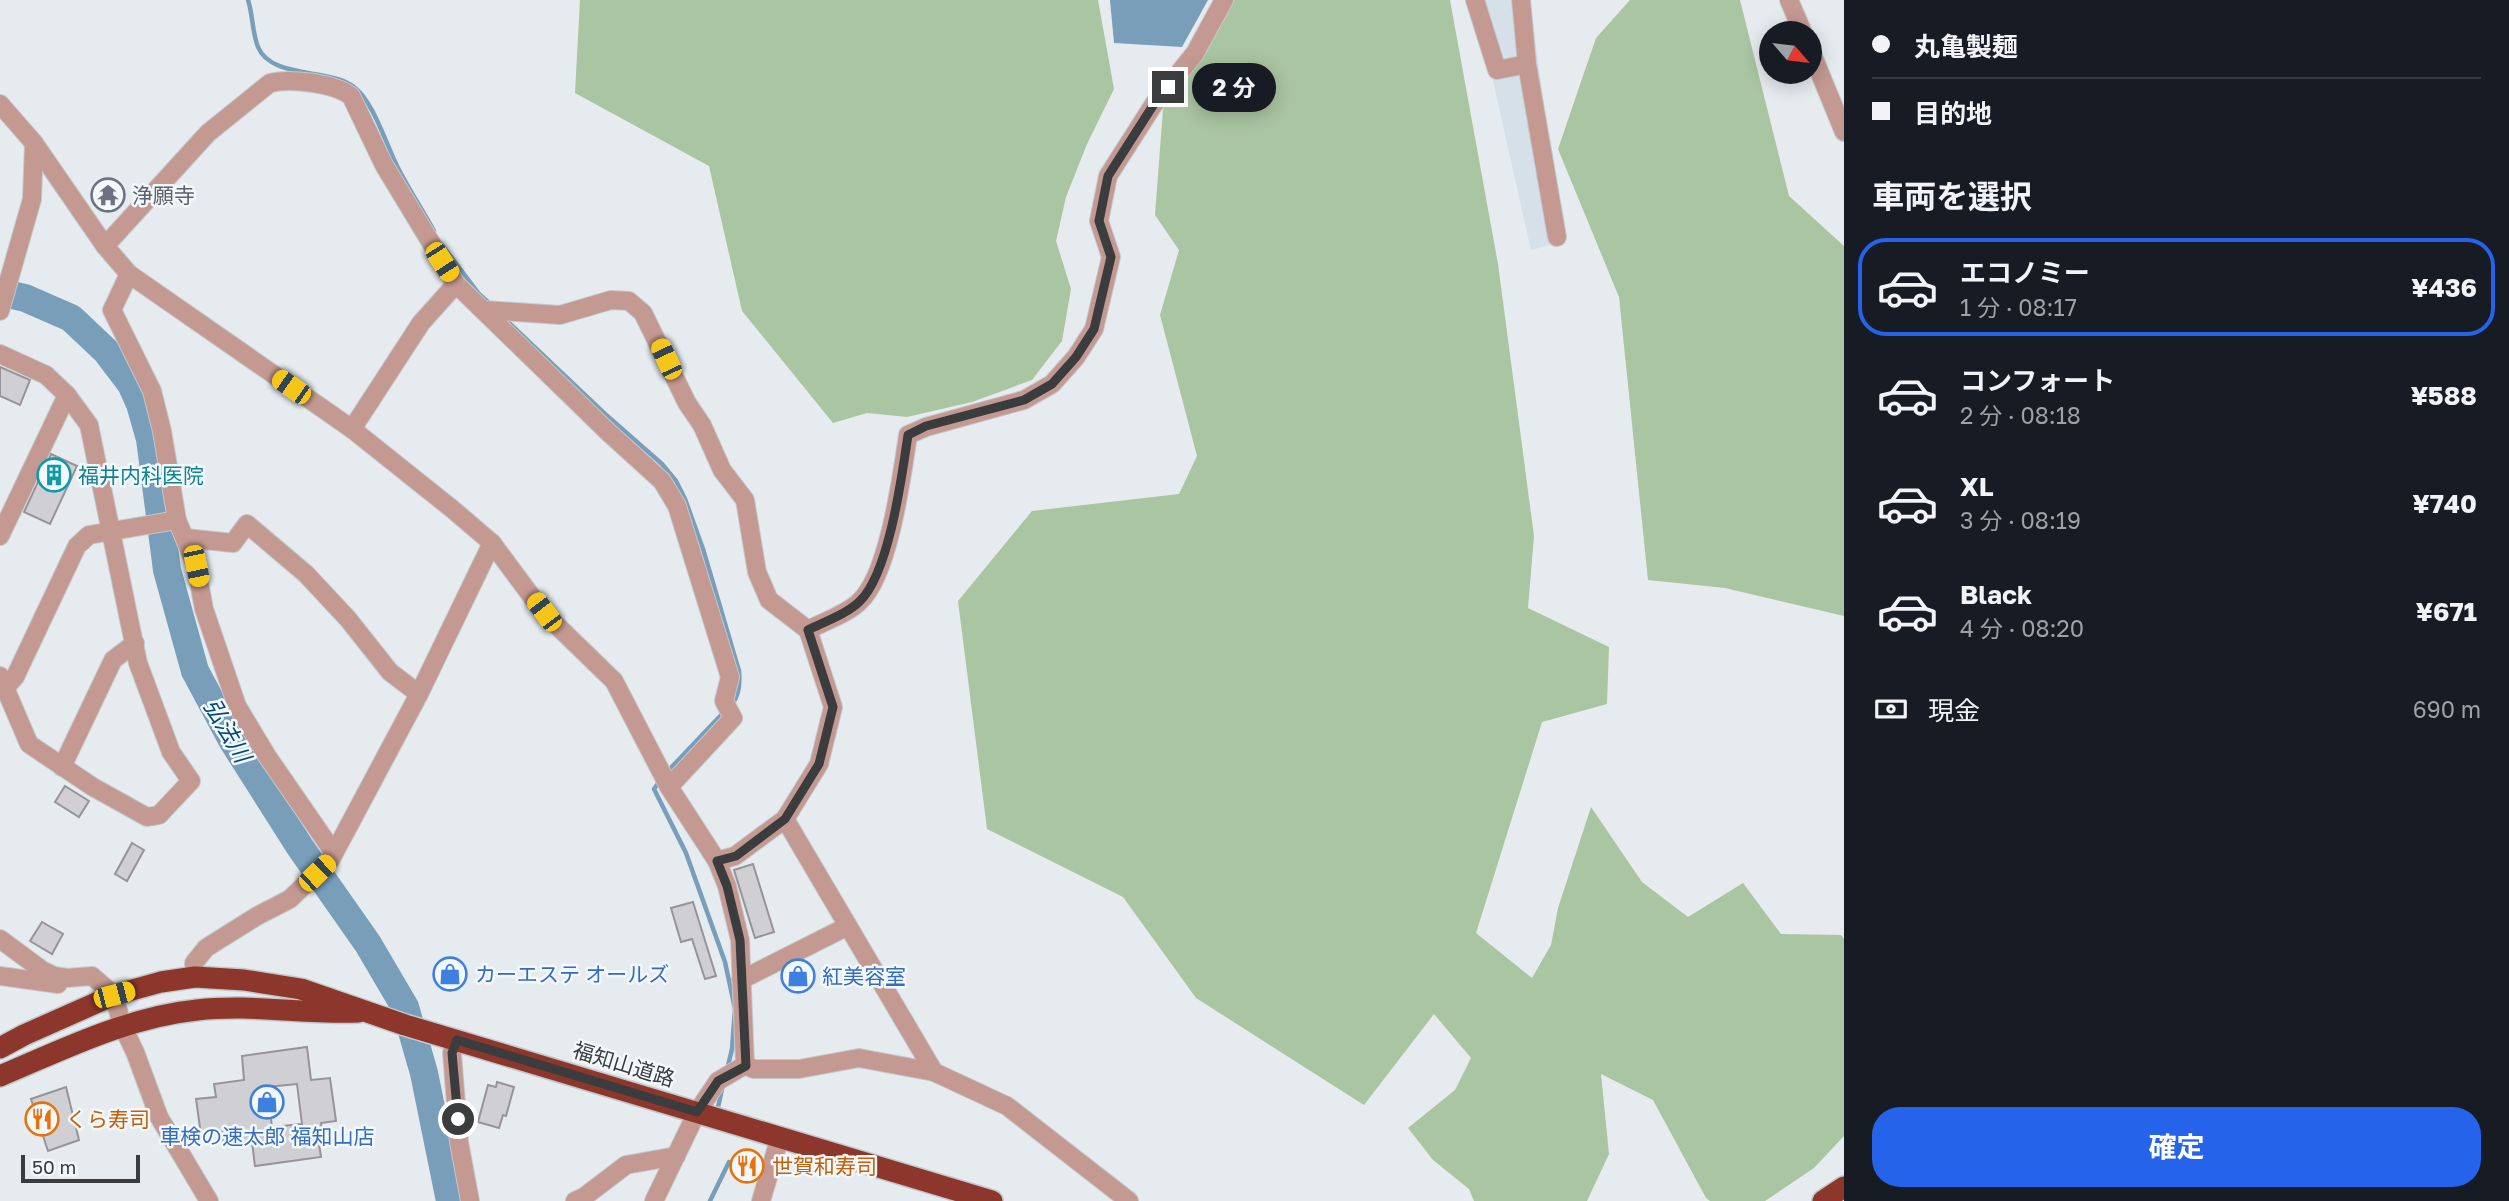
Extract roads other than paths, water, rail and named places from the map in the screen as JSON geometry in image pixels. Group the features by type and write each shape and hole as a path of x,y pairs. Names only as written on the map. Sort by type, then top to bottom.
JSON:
{"highway":[{"name":"福知山道路","path":"0,1048 114,995 195,976 244,980 301,989 332,998 405,1025 992,1201"},
{"name":"福知山道路","path":"0,1076 122,1025 207,1009 241,1007 328,1013 364,1012"},
{"path":"1823,1201 1844,1187"}],"street":[{"path":"808,630 859,603 873,586 899,497 908,435 926,426 1024,400 1052,384 1076,357 1094,329 1111,257 1099,221 1108,176 1154,104 1195,53 1224,0"},
{"path":"1475,0 1497,70 1527,64"},
{"path":"1521,0 1527,64 1557,237"},
{"path":"1789,0 1798,21"},
{"path":"1822,78 1844,132"},
{"path":"105,246 208,133 270,83 280,80 331,86 342,89 351,96 384,165 456,284 662,481 677,506 730,677 724,701 733,718 669,787"},
{"path":"0,104 34,143 105,246 129,274 352,429 492,543 544,612 614,681 669,787 717,861 727,886 740,940 746,1066"},
{"path":"1,308 32,199 34,143"},
{"path":"129,274 112,310 152,391 162,431 177,520 196,566 204,609 237,706 267,756 334,853"},
{"path":"352,429 421,323 456,284"},
{"path":"484,310 560,315 611,300 629,301 643,313 687,403 702,425 722,470 744,500 757,572 769,600 808,630 833,707 819,764 785,819 736,856 717,861"},
{"path":"0,354 46,375 67,395 89,425 112,531 138,663 171,752 191,780 159,815 147,817 62,767 29,744 3,682 15,677 78,546 89,535 112,531 149,526 177,520"},
{"path":"0,536 67,395"},
{"path":"186,538 233,542 247,524 306,574 390,672 419,694"},
{"path":"195,976 194,963 206,948 290,899 331,859 419,694 492,543"},
{"path":"62,767 113,660 135,643"},
{"path":"785,819 934,1072"},
{"path":"741,980 848,926"},
{"path":"0,939 41,970 67,978 92,976 114,995 122,1025 159,1118 209,1201"},
{"path":"0,976 69,985 89,982 114,995"},
{"path":"457,1040 452,1053 459,1142 470,1201"},
{"path":"654,1201 697,1112 718,1081 746,1066 754,1069 799,1069 859,1058 934,1072 1007,1105 1129,1201"},
{"path":"761,1201 780,1136"},
{"path":"585,1198 626,1165 676,1156"}],"water":[{"path":"1110,0 1208,0 1182,47 1114,43"}],"waterway":[{"path":"248,0 256,41 265,57 288,69 344,81 361,94 373,112 401,174 434,231"},
{"path":"442,245 479,294 489,303"},
{"name":"弘法川","path":"0,292 25,298 71,318 106,351 131,384 150,439 167,570 195,671 232,740 300,847 368,944 405,1007 424,1073 450,1201"},
{"path":"503,317 662,464 676,481 703,549 739,671 738,693 732,704"},
{"path":"667,772 723,713"},
{"path":"659,782 654,789 686,853 725,962 735,1009 732,1049 727,1070"},
{"path":"718,1107 723,1085"},
{"path":"710,1201 729,1162"}],"place":[{"name":"浄願寺","path":"108,195"},
{"name":"福井内科医院","path":"54,475"},
{"name":"カーエステ オールズ","path":"450,974"},
{"name":"紅美容室","path":"798,976"},
{"name":"車検の速太郎 福知山店","path":"267,1102"},
{"name":"くら寿司","path":"42,1119"},
{"name":"世賀和寿司","path":"747,1166"}]}
